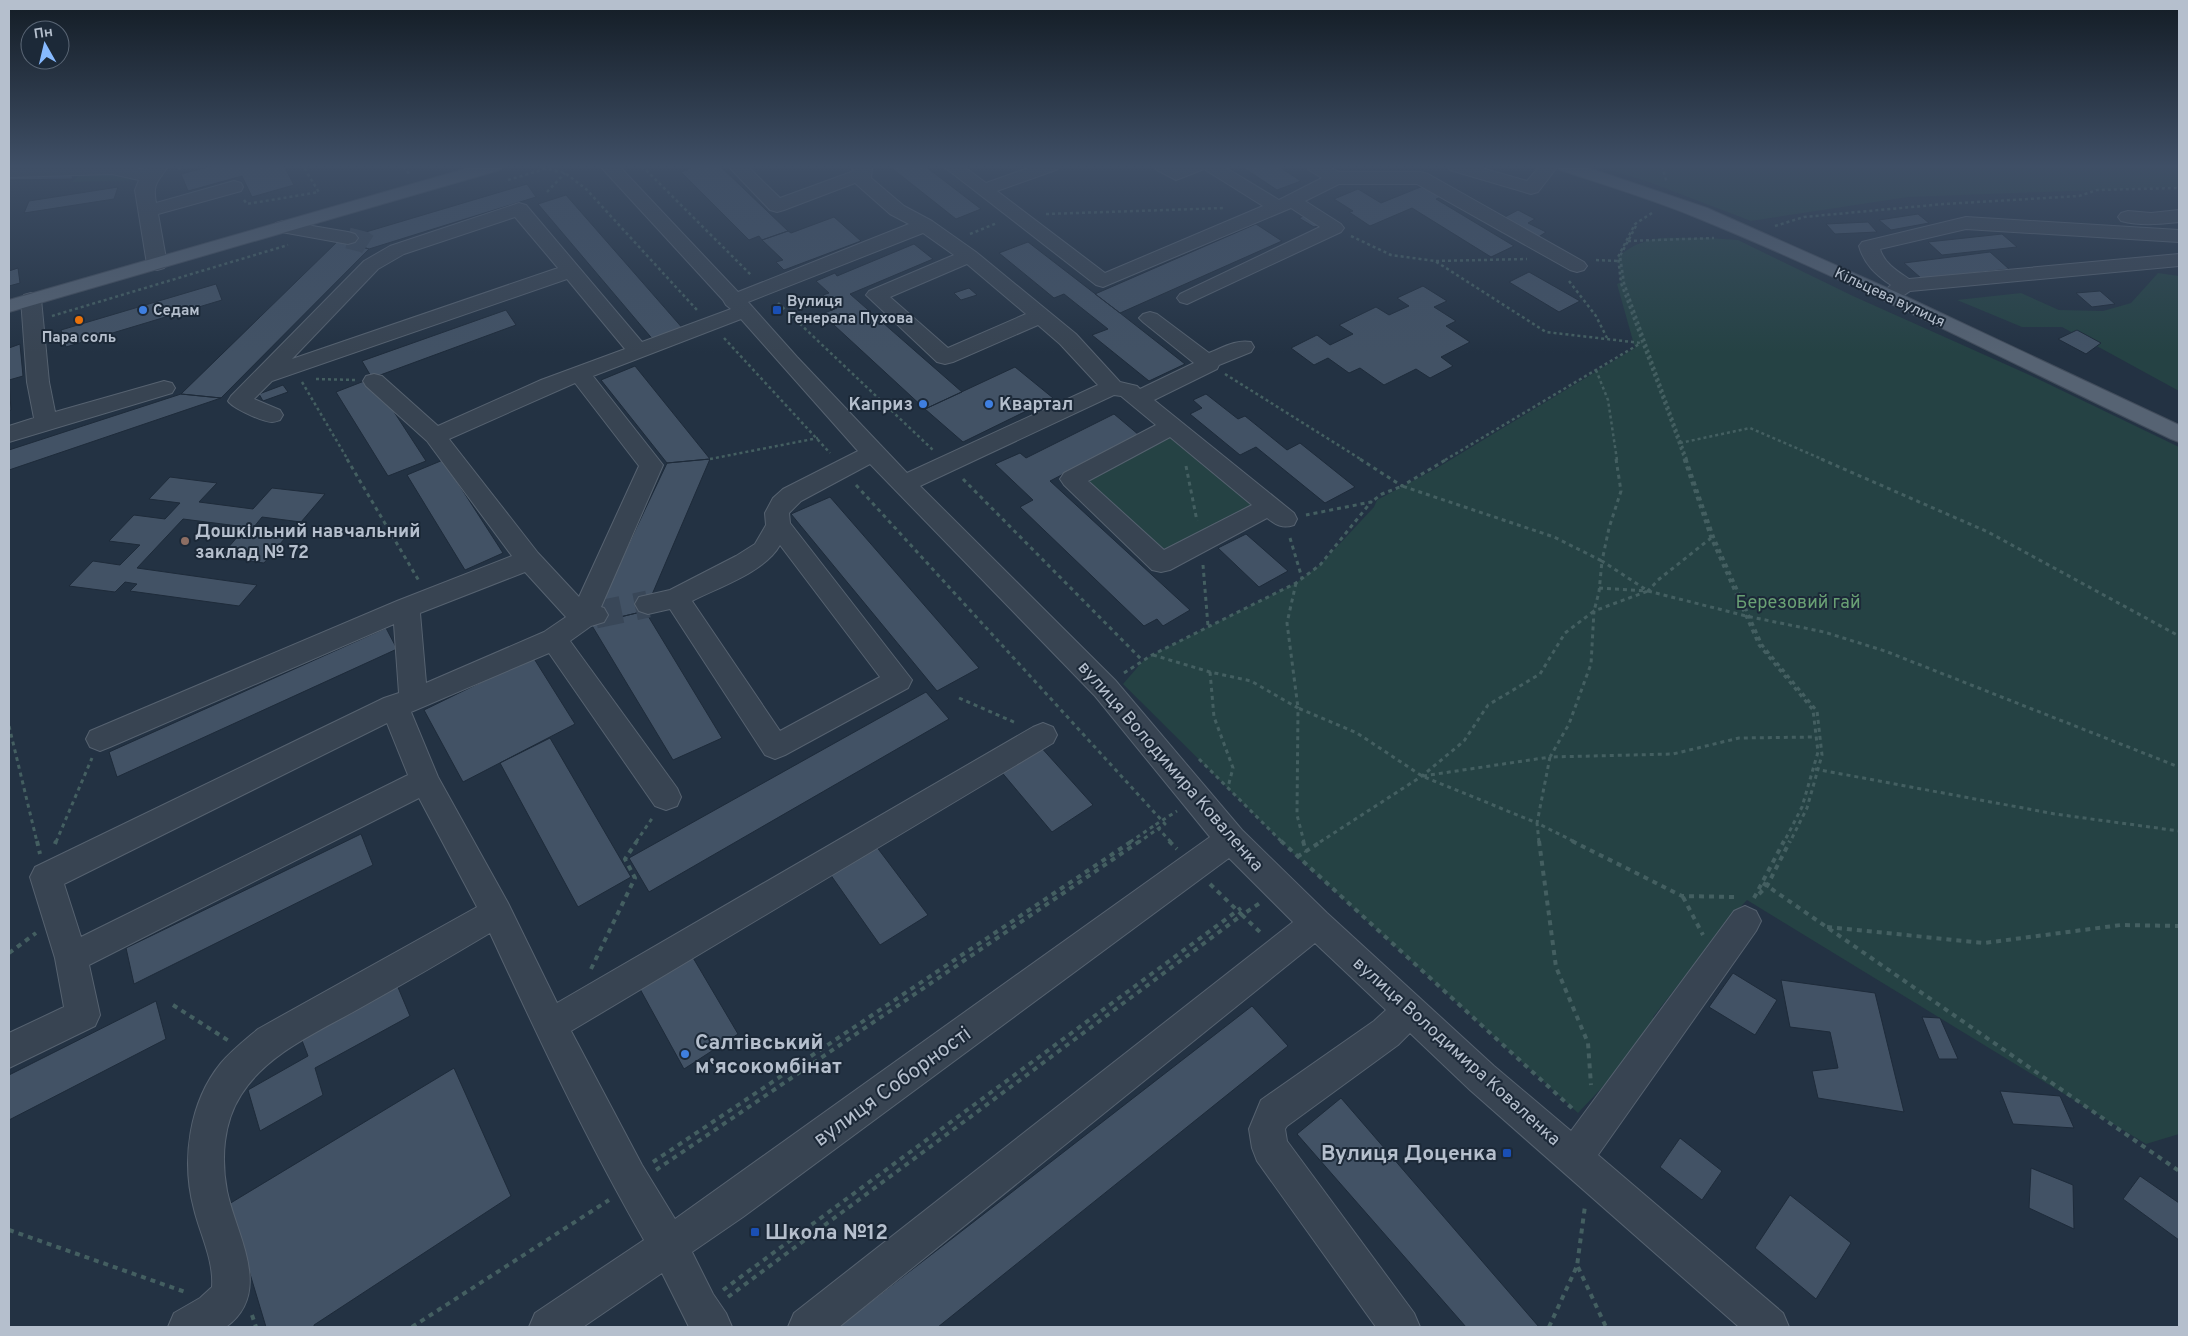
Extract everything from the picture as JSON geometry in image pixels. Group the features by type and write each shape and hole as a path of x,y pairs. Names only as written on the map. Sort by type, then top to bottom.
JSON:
{"main road":[{"path":"9,306 282,228"},
{"name":"Кільцева вулиця","path":"1741,228 1897,291 2179,434"}],"street":[{"path":"150,228 157,264"},
{"path":"285,228 348,238"},
{"path":"272,415 239,401 371,265 377,252 455,228"},
{"path":"536,228 639,352"},
{"name":"вулиця Володимира Коваленка","path":"667,228 873,453 1105,688 1231,839 1316,923 1482,1078 1574,1158 1756,1323"},
{"path":"435,436 579,374 711,324 764,288 919,228"},
{"path":"929,228 969,256 1068,339 1112,387 1129,391 1277,512 1161,563 1072,479 1171,427"},
{"path":"1033,228 1103,281 1227,228"},
{"path":"1187,298 1333,228"},
{"path":"1511,228 1571,262"},
{"path":"1940,228 1869,246 1872,258 1887,273 1897,291 2179,260"},
{"path":"2063,228 2179,236"},
{"path":"969,256 876,295 945,358 1040,316"},
{"path":"266,375 572,270"},
{"path":"31,299 38,382 46,422"},
{"path":"1150,318 1208,363"},
{"path":"1138,399 1208,363 1243,348"},
{"path":"9,1051 83,1014 71,958 45,874 404,703 554,639 589,617 651,465 579,374"},
{"path":"374,381 435,436 529,560 589,617"},
{"path":"904,484 1112,387"},
{"path":"9,434 164,388"},
{"path":"676,598 775,747 898,680 778,525 777,513 792,495 873,453"},
{"path":"648,604 676,598 745,563 764,550 778,525"},
{"path":"100,739 418,604 529,560"},
{"path":"418,604 404,703 425,781 497,913 550,1025 631,1181 669,1246 704,1316"},
{"path":"554,639 666,797"},
{"path":"550,1025 1043,735"},
{"path":"71,958 425,781"},
{"name":"вулиця Соборності","path":"549,1327 738,1199 1231,839"},
{"path":"1574,1158 1717,960 1746,904"},
{"path":"188,1327 223,1305 231,1288 231,1270 208,1198 204,1166 207,1138 225,1087 253,1056 270,1041 497,913"},
{"path":"808,1327 1316,923"},
{"path":"1400,1327 1270,1148 1267,1129 1274,1113 1386,1033 1410,1010"}],"path":[{"path":"412,1327 1165,824 818,438 622,228"},
{"path":"704,228 948,464 1143,661"},
{"path":"950,242 983,228"},
{"path":"1335,228 1391,255 1435,262 1571,262 1567,278 1596,316 1607,339"},
{"path":"1152,655 1210,672 1250,681 1298,708 1357,733 1422,776 1537,823 1682,896 1746,904 1765,885 1802,807 1815,769 1822,755 1818,711 1762,645 1711,538 1680,443 1621,283 1618,256 1632,228"},
{"path":"1634,228 1620,256 1624,283 1714,538 1759,645 1813,710 1818,752 1815,769"},
{"path":"33,322 326,234"},
{"path":"1435,262 1546,332 1642,343"},
{"path":"1122,674 1152,655 1296,583 1320,565 1371,502 1382,494 1402,486 1642,343"},
{"path":"1208,363 1402,486 1554,537 1602,561 1648,591"},
{"path":"1595,1128 1588,1043 1556,967 1537,823 1550,757 1569,724 1591,664 1594,611 1602,561 1608,528 1621,490 1608,400 1596,370"},
{"path":"301,379 418,604"},
{"path":"1680,443 1750,428 1988,532 2179,636"},
{"path":"710,459 818,438"},
{"path":"1302,578 1277,512 1371,502"},
{"path":"1297,857 1422,776 1464,741 1488,705 1540,674 1564,633 1594,611 1648,591 1658,580 1711,538"},
{"path":"1296,583 1287,623 1298,708 1297,815 1306,852"},
{"path":"1599,588 1648,591 1748,616 1824,632 1885,651 2037,709 2179,767"},
{"path":"1210,672 1214,717 1233,768 1228,788"},
{"path":"959,698 1043,735"},
{"path":"9,726 45,874"},
{"path":"1422,776 1550,757 1673,754 1739,738 1816,737"},
{"path":"45,874 100,739"},
{"path":"1195,755 1297,857 1595,1128"},
{"path":"1815,769 2056,814 2144,824 2179,831"},
{"path":"591,970 635,878 625,859 666,797"},
{"path":"631,1181 1154,824"},
{"path":"1765,885 2179,1172"},
{"path":"1682,896 1717,960"},
{"path":"704,1316 1241,908"},
{"path":"704,1316 1242,915 1281,952"},
{"path":"9,953 58,917"},
{"path":"1826,927 1984,943 2121,925 2179,926"},
{"path":"173,1005 253,1056"},
{"path":"1549,1327 1578,1266 1586,1202"},
{"path":"9,1230 223,1305"},
{"path":"1578,1266 1606,1327"}],"green space":[{"name":"Березовий гай","path":"1660,238 1738,240 1853,296 2036,378 2179,447 2179,1134 2146,1144 1747,900 1733,915 1653,1017 1661,1025 1578,1113 1297,857 1123,684 1143,661 1152,655 1296,583 1320,565 1374,507 1377,500 1437,468 1635,348 1617,284 1621,282 1618,257 1629,249 1650,240"},
{"path":"2158,273 2179,276 2179,391 2062,327 2022,327 1957,300 2021,293 2059,310 2103,311 2131,303"},
{"path":"1168,435 1254,503 1251,508 1170,549 1160,548 1087,485 1086,476"}],"building":[{"path":"378,228 435,228 369,249 339,240"},
{"path":"559,228 595,228 685,331 655,342"},
{"path":"737,228 785,228 788,231 762,240 759,236 749,240"},
{"path":"804,228 847,228 861,241 784,270 776,262 783,260 762,240 788,231 791,233"},
{"path":"1246,228 1263,228 1282,241 1120,313 1095,294"},
{"path":"1445,228 1485,228 1514,246 1491,257"},
{"path":"1521,228 1539,228 1546,232 1537,238"},
{"path":"1830,228 1874,228 1877,232 1835,234"},
{"path":"2002,234 2017,247 1942,255 1928,242"},
{"path":"339,240 369,249 221,398 181,394"},
{"path":"1028,242 1185,364 1149,381 1092,335 1108,329 1064,294 1054,298 999,253"},
{"path":"914,244 933,259 850,294 962,392 925,409 822,314 837,308 823,295 829,293 816,281 835,273 837,276"},
{"path":"1990,252 2009,269 1922,279 1904,263"},
{"path":"18,268 20,283 9,286 9,271"},
{"path":"1529,272 1580,301 1559,312 1509,282"},
{"path":"216,284 222,300 66,347 61,330"},
{"path":"1423,286 1447,301 1434,307 1456,321 1446,326 1470,342 1441,357 1453,366 1430,378 1416,369 1384,385 1360,368 1349,373 1328,358 1314,365 1291,348 1317,335 1330,345 1353,334 1339,325 1376,307 1389,315 1409,306 1397,298"},
{"path":"969,288 977,295 961,300 954,293"},
{"path":"2100,291 2115,304 2092,307 2076,293"},
{"path":"506,310 516,325 372,378 362,361"},
{"path":"2077,330 2101,343 2086,354 2058,339"},
{"path":"20,344 23,376 9,380 9,348"},
{"path":"635,366 710,459 667,463 601,380"},
{"name":"Квартал","path":"1015,367 1053,398 963,442 925,409"},
{"path":"372,378 426,461 388,476 336,392"},
{"path":"9,380 11,410 9,411"},
{"path":"283,385 288,392 263,401 259,394"},
{"path":"181,394 221,398 9,470 9,450"},
{"path":"1206,394 1238,419 1245,416 1287,450 1300,443 1355,487 1325,503 1256,447 1240,455 1190,414 1202,408 1193,400"},
{"path":"1114,414 1139,435 1050,481 1190,610 1163,626 1157,619 1144,626 1020,507 1033,500 995,464 1020,453 1026,458"},
{"path":"710,459 645,611 591,624 667,463"},
{"path":"443,460 503,553 465,570 407,475"},
{"path":"170,477 217,483 199,502 253,509 272,488 325,494 301,522 262,517 249,533 285,538 264,563 220,557 246,527 183,519 137,568 257,585 239,606 130,591 137,584 125,582 115,592 69,586 93,561 120,565 140,545 109,541 134,515 165,519 180,503 149,499"},
{"path":"830,497 979,668 937,691 791,514"},
{"path":"1246,534 1288,571 1259,587 1218,548"},
{"path":"645,611 722,738 673,760 591,624"},
{"path":"386,628 397,649 117,777 109,752"},
{"path":"533,657 575,724 463,782 424,710"},
{"path":"926,692 949,719 649,892 629,858"},
{"path":"550,738 631,877 578,907 500,763"},
{"path":"1039,745 1093,805 1052,832 999,769"},
{"path":"361,834 373,865 134,984 126,948"},
{"path":"876,846 928,915 880,945 830,874"},
{"path":"692,956 738,1034 684,1069 640,989"},
{"path":"1733,973 1777,1000 1755,1035 1709,1007"},
{"path":"1781,980 1875,993 1904,1112 1818,1098 1812,1071 1838,1068 1830,1032 1790,1027"},
{"path":"397,985 410,1016 315,1068 323,1095 260,1131 248,1090 308,1056 301,1038"},
{"path":"156,1001 166,1039 9,1120 9,1075"},
{"path":"1252,1006 1288,1046 938,1327 838,1327"},
{"path":"1922,1017 1940,1018 1958,1059 1939,1059"},
{"path":"454,1068 511,1196 314,1325 314,1327 266,1327 229,1204"},
{"path":"2000,1091 2060,1096 2074,1128 2013,1124"},
{"path":"1341,1098 1539,1327 1466,1327 1297,1134"},
{"path":"1680,1138 1722,1171 1702,1200 1660,1167"},
{"path":"2031,1168 2073,1185 2074,1229 2029,1208"},
{"path":"2140,1176 2179,1203 2179,1240 2123,1199"},
{"path":"1790,1195 1851,1243 1816,1299 1755,1248"}],"tunnel":[{"path":"348,238 364,242 373,248"},
{"path":"595,615 648,604"}],"place":[{"name":"Седам","path":"143,310"},
{"name":"Вулиця Генерала Пухова","path":"777,310"},
{"name":"Пара соль","path":"79,320"},
{"name":"Каприз","path":"923,404"},
{"name":"Квартал","path":"989,404"},
{"name":"Дошкільний навчальний заклад № 72","path":"185,541"},
{"name":"Салтівський мʼясокомбінат","path":"685,1054"},
{"name":"Вулиця Доценка","path":"1507,1153"},
{"name":"Школа №12","path":"755,1232"}]}
